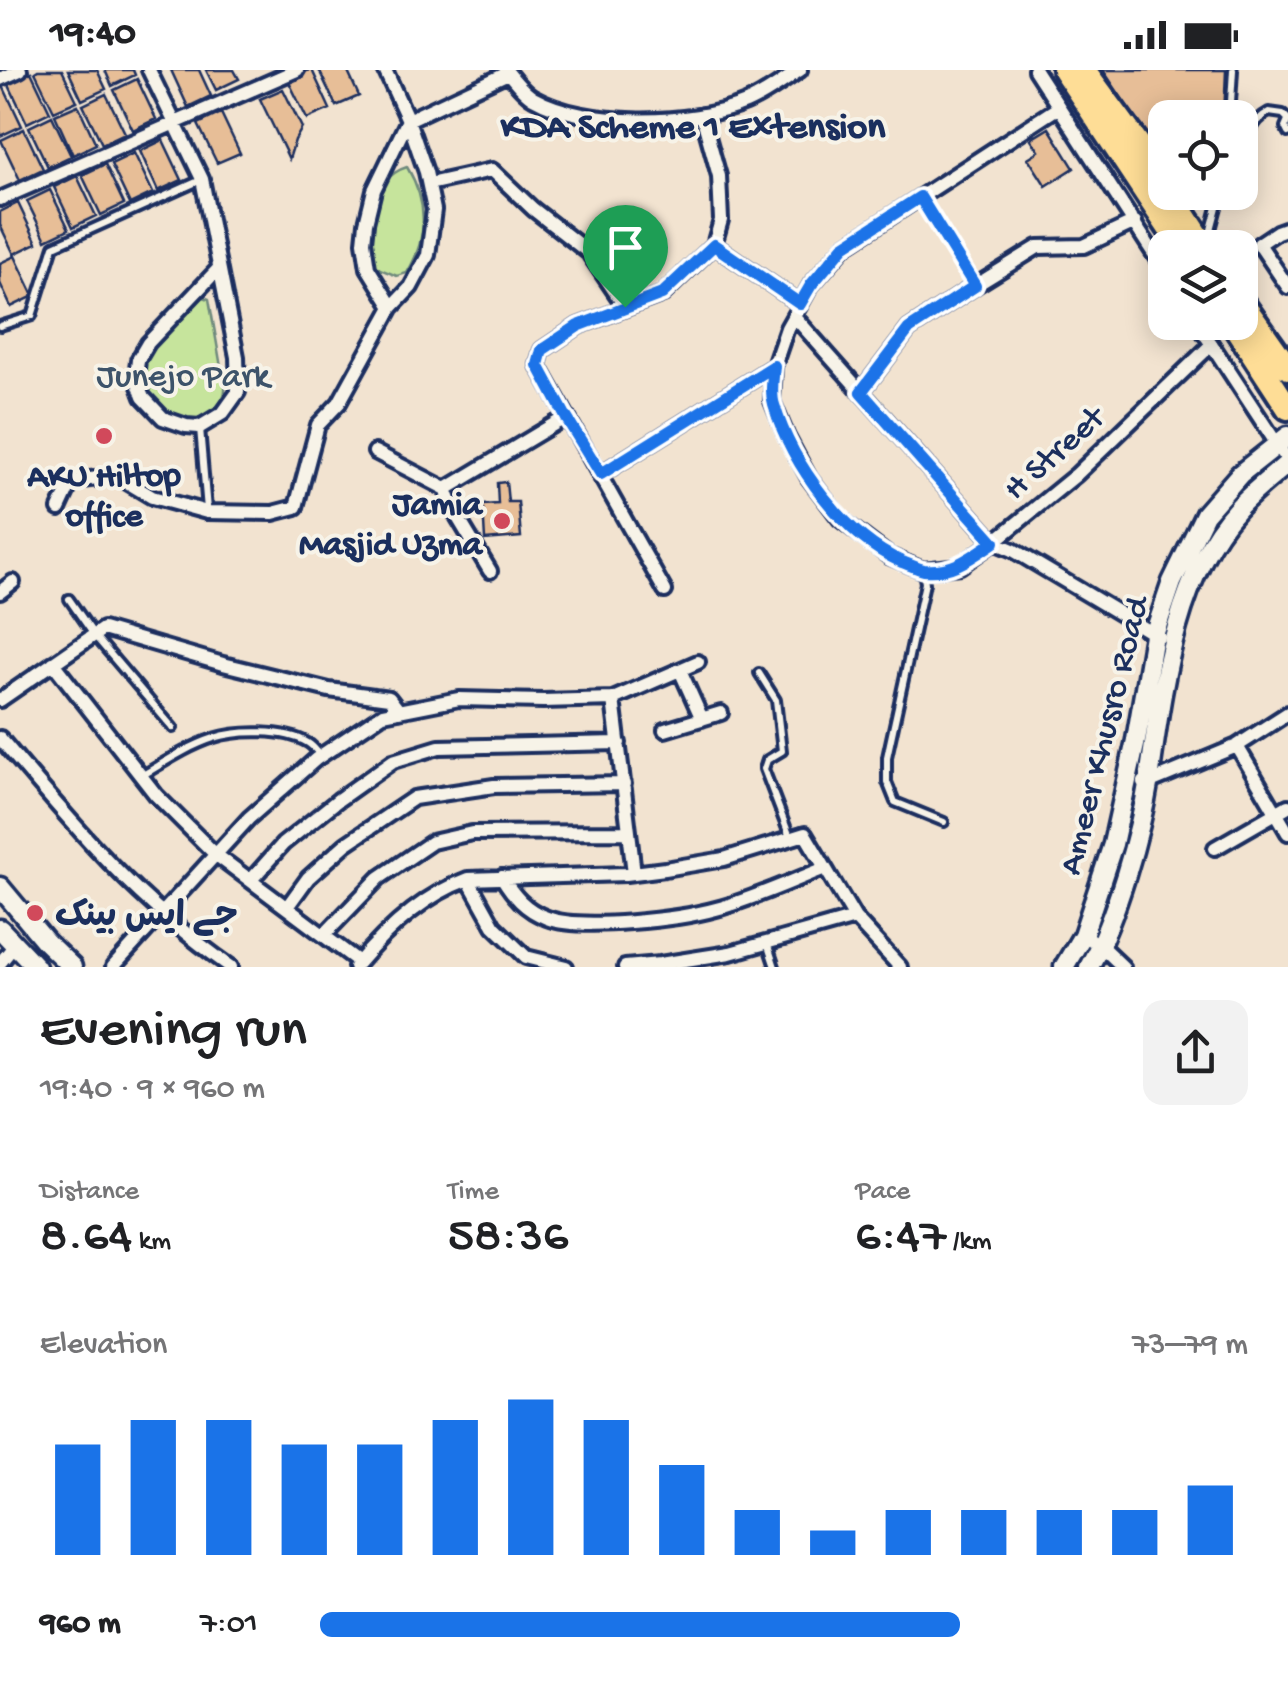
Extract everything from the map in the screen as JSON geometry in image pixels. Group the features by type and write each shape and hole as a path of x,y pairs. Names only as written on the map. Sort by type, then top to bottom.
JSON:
{"highway":[{"path":"1064,70 1170,230"},
{"path":"1084,70 1148,158"},
{"path":"1258,326 1288,368"},
{"path":"1244,340 1288,408"}],"main road":[{"name":"Ameer Khusro Road","path":"1064,967 1083,935 1113,844 1154,636 1172,582 1205,514 1240,474 1283,439"},
{"name":"Ameer Khusro Road","path":"1089,967 1101,946 1129,862 1148,783 1173,640 1188,593 1236,509 1288,462"},
{"path":"0,887 72,967"},
{"path":"0,929 36,967"}],"street":[{"path":"0,79 20,70"},
{"path":"149,70 202,180 237,357 238,392 223,413 200,427 186,426 162,418 143,397 136,378 138,360 148,343 218,268"},
{"path":"0,199 298,70"},
{"path":"59,509 72,481 116,476 152,497 207,512 273,513 296,507 318,425 339,403 392,307 411,288 428,255 434,210 428,184 408,120 385,70"},
{"path":"392,307 368,268 364,242 374,190 408,120 507,72 531,97 575,114 629,121 702,115 747,102 800,70"},
{"path":"1035,70 1148,244"},
{"path":"923,570 889,556 840,519 809,478 772,401 774,366 811,285 844,246 1059,107"},
{"path":"665,591 538,365 542,350 578,326 662,294 714,245 721,220 720,176 702,115"},
{"path":"428,184 492,170 588,252 625,307"},
{"path":"861,392 909,329 975,286 1038,247 1084,246 1134,222"},
{"path":"1288,228 1259,244 1288,287"},
{"path":"714,245 797,310 861,392 994,542 1154,636 1173,640"},
{"path":"1208,340 1283,439 1288,462"},
{"name":"H Street","path":"923,570 960,566 994,542 1076,475 1211,345"},
{"path":"601,474 774,366"},
{"path":"446,489 566,417"},
{"path":"375,452 446,489 454,511 490,571"},
{"path":"0,592 14,582"},
{"path":"0,700 103,629 329,690 389,698 399,711"},
{"path":"53,662 156,794 215,854 325,934 357,964 401,920 445,887 468,879 634,873 724,859 805,834 855,918 900,967"},
{"path":"113,967 249,818 321,756 384,714 458,699 613,699 698,662"},
{"path":"680,670 702,719"},
{"path":"613,699 634,873"},
{"path":"665,730 721,713"},
{"path":"1126,780 1148,783 1237,746 1288,713"},
{"path":"0,738 82,836 160,914 231,967"},
{"path":"251,880 283,844 393,761 439,746 618,742"},
{"path":"1237,746 1282,810 1288,833"},
{"path":"287,906 308,878 346,844 414,798 494,786 624,784"},
{"path":"1215,848 1282,810"},
{"path":"325,934 378,878 432,842 472,832 629,832"},
{"path":"502,877 517,900 548,919 592,924 716,910 826,868"},
{"path":"468,879 494,926 526,957 566,967"},
{"path":"626,967 730,953 855,918"},
{"path":"1083,935 1123,967"},
{"path":"0,964 15,945"}],"lane":[{"path":"1231,100 1233,70"},
{"path":"1258,120 1268,112 1283,114 1288,119 1284,126 1288,133"},
{"path":"0,326 32,316 54,246 202,180"},
{"path":"920,197 975,286"},
{"path":"200,427 207,512"},
{"path":"923,570 925,583 888,757 887,782 895,802 944,822"},
{"path":"68,599 172,728"},
{"path":"759,674 776,700 782,751 767,760 764,768 790,838"},
{"path":"142,776 215,738 248,732 276,733 308,742 321,756"},
{"path":"766,942 775,967"}],"green space":[{"path":"407,167 419,193 422,233 407,273 397,276 375,267 371,224 377,195 384,183"},
{"name":"Junejo Park","path":"201,296 209,299 225,388 221,401 208,416 181,419 155,402 146,389 145,359 152,346"}],"building":[{"path":"62,70 77,101 54,111 35,72"},
{"path":"68,70 97,70 106,89 82,100"},
{"path":"105,70 133,70 135,75 112,86"},
{"path":"171,70 199,70 211,96 188,107"},
{"path":"206,70 234,70 239,79 216,90"},
{"path":"309,70 330,109 307,119 288,80"},
{"path":"319,70 347,70 359,96 336,106"},
{"path":"1103,70 1226,70 1225,100 1148,100 1148,138"},
{"path":"31,72 50,112 27,123 8,83"},
{"path":"137,79 156,119 133,130 114,90"},
{"path":"3,86 22,126 0,136 0,87"},
{"path":"283,89 302,128 289,159 260,99"},
{"path":"106,94 125,133 102,144 83,105"},
{"path":"78,105 96,144 73,155 55,115"},
{"path":"221,113 240,153 217,163 198,124"},
{"path":"52,116 71,156 48,167 29,127"},
{"path":"1049,128 1074,168 1046,186 1028,158 1039,151 1031,139"},
{"path":"24,129 43,169 20,180 1,140"},
{"path":"163,140 182,180 158,191 140,151"},
{"path":"134,153 153,193 130,204 111,164"},
{"path":"105,164 124,204 101,215 82,175"},
{"path":"77,176 96,216 73,227 54,187"},
{"path":"50,190 69,229 46,240 27,201"},
{"path":"18,203 37,243 14,254 0,225 0,212"},
{"path":"15,256 34,296 11,307 0,283 0,263"},
{"name":"Jamia Masjid Uzma","path":"506,482 508,502 518,502 521,537 485,540 483,505 498,504 497,483"}],"place":[{"name":"AKU Hiltop office","path":"104,436"},
{"name":"Jamia Masjid Uzma","path":"502,521"},
{"name":"جے ایس بینک","path":"35,913"}],"district":[{"name":"KDA Scheme 1 Extension","path":"693,123"}],"route":[{"path":"920,197 975,286 909,329 861,392 994,542 960,566 923,570 889,556 840,519 809,478 787,437 772,401 774,366 601,474 538,365 542,350 578,326 625,307 662,294 714,245 800,304 844,246 920,197"}]}
